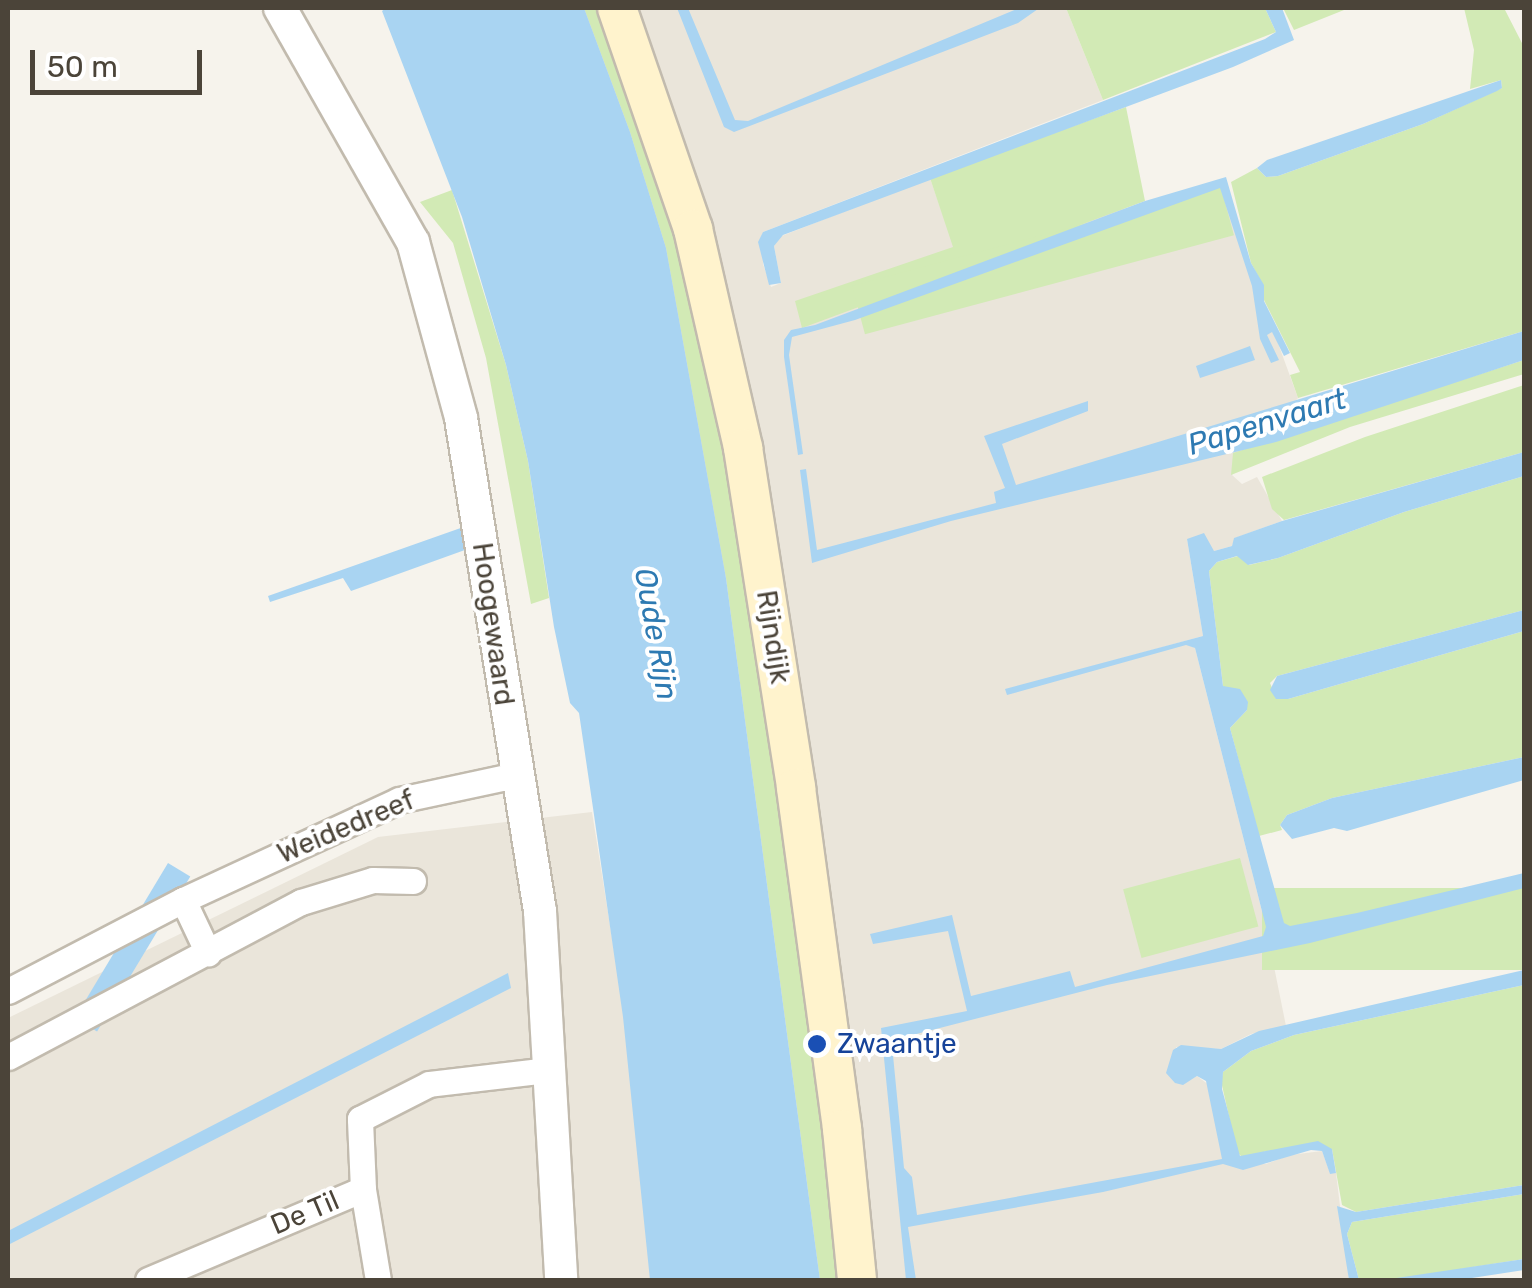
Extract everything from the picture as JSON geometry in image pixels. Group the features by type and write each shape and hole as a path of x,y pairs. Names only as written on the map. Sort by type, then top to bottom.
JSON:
{"main road":[{"name":"Rijndijk","path":"618,8 694,229 743,448 796,788 842,1130 857,1280"}],"street":[{"name":"Hoogewaard","path":"280,8 413,242 461,418 540,911 561,1280"},
{"name":"Weidedreef","path":"8,990 184,900 399,800 516,775"},
{"name":"Weidedreef","path":"8,1057 301,902 372,880 413,881"},
{"path":"184,900 208,952"},
{"name":"De Til","path":"160,1278 364,1189 360,1119 429,1084 549,1070"},
{"path":"364,1189 378,1280"}],"shaded area":[{"path":"584,8 1066,8 1103,100 763,232 763,264 771,287 781,283 774,246 779,237 930,178 954,247 1221,187 1298,398 1232,475 1242,484 1257,477 1282,521 1235,538 1232,546 1214,551 1187,539 1203,636 1006,690 1187,644 1195,648 1266,927 1286,1026 1251,1034 1221,1049 1176,1047 1183,1084 1197,1076 1209,1085 1226,1163 1266,1164 1290,1155 1322,1151 1330,1173 1336,1173 1349,1280 820,1280 726,578"},
{"path":"592,812 652,1189 657,1280 8,1280 8,1018 378,837"}],"green space":[{"path":"584,8 611,8 637,63 748,506 846,1280 820,1280 726,578 666,248 630,132"},
{"path":"1066,8 1265,8 1276,32 1103,100"},
{"path":"1283,8 1349,8 1294,30"},
{"path":"1464,8 1504,8 1524,47 1524,331 1298,398 1290,375 1300,372 1264,300 1263,285 1251,263 1231,182 1257,168 1266,177 1278,176 1423,124 1502,88 1501,80 1470,89 1474,50"},
{"path":"1126,107 1145,201 802,328 795,301 953,247 930,178"},
{"path":"1221,187 1234,235 865,334 852,286"},
{"path":"452,190 506,365 528,461 549,598 531,604 486,358 453,243 420,202"},
{"path":"1524,360 1524,374 1350,427 1231,475 1233,453"},
{"path":"1524,385 1524,452 1284,520 1272,509 1262,477 1365,437"},
{"path":"1524,476 1524,610 1277,676 1270,683 1276,698 1288,699 1524,631 1524,757 1332,798 1287,815 1280,825 1282,830 1259,836 1230,728 1247,710 1223,686 1209,571 1217,562 1238,556 1249,565 1278,558 1404,512"},
{"path":"1240,858 1258,927 1141,958 1123,889"},
{"path":"1262,888 1524,888 1524,970 1262,970"},
{"path":"1524,985 1524,1185 1356,1212 1342,1205 1332,1149 1267,1151 1243,1158 1237,1152 1221,1081 1223,1072 1251,1051 1294,1035"},
{"path":"1524,1194 1524,1259 1404,1278 1359,1280 1347,1234 1352,1222"}],"water":[{"name":"Oude Rijn","path":"584,8 630,132 666,248 726,578 820,1280 650,1280 623,1017 579,713 570,703 554,627 528,461 506,365 462,217 382,11"},
{"path":"677,8 688,8 735,120 748,121 1019,8 1038,9 1018,23 734,132 724,127"},
{"path":"1265,8 1282,8 1294,40 1233,67 783,235 774,246 781,283 769,285 758,242 763,232 1265,39 1276,32"},
{"path":"1501,80 1502,88 1497,91 1423,124 1278,176 1266,177 1257,168 1267,160"},
{"path":"1226,177 1251,263 1264,285 1264,301 1290,353 1284,356 1272,332 1267,335 1279,360 1271,363 1260,339 1252,286 1220,188 855,320 792,337 789,355 803,454 798,455 784,357 784,340 791,330 815,325 1145,201"},
{"name":"Papenvaart","path":"1524,331 1524,360 1276,442 951,521 812,563 800,470 806,469 817,550 996,503 994,492 1005,488 984,436 1088,401 1088,411 1002,444 1016,485"},
{"path":"1250,346 1255,360 1200,378 1196,366"},
{"path":"1524,452 1524,476 1404,512 1278,558 1248,565 1237,556 1217,562 1209,571 1223,686 1240,689 1248,702 1247,710 1230,728 1284,923 1290,926 1357,913 1524,873 1524,888 1310,943 1107,985 897,1039 892,1045 904,1168 912,1177 917,1215 1222,1159 1206,1081 1197,1076 1183,1085 1166,1073 1173,1050 1181,1045 1221,1049 1259,1031 1524,970 1524,985 1294,1035 1251,1051 1223,1072 1222,1089 1240,1156 1318,1141 1332,1149 1336,1173 1330,1174 1322,1151 1311,1150 1243,1170 1223,1164 1103,1192 908,1227 916,1280 906,1280 881,1028 967,1011 948,931 873,944 870,934 952,915 971,996 1070,971 1075,987 1263,936 1266,927 1195,648 1186,645 1007,695 1005,689 1203,636 1187,539 1204,533 1214,551 1232,546 1234,538 1282,521"},
{"path":"472,524 476,546 351,591 343,578 270,602 268,596"},
{"path":"1524,610 1524,631 1288,699 1276,699 1270,690 1277,676"},
{"path":"1524,757 1524,780 1347,831 1334,828 1292,839 1280,825 1287,815 1332,798"},
{"path":"168,863 190,876 97,1032 75,1018"},
{"path":"508,973 511,988 8,1245 8,1231"},
{"path":"1524,1185 1524,1194 1352,1222 1347,1234 1359,1280 1349,1280 1337,1206 1356,1212"},
{"path":"1524,1259 1524,1270 1459,1280 1383,1280"}],"place":[{"name":"Zwaantje","path":"817,1044"}]}
